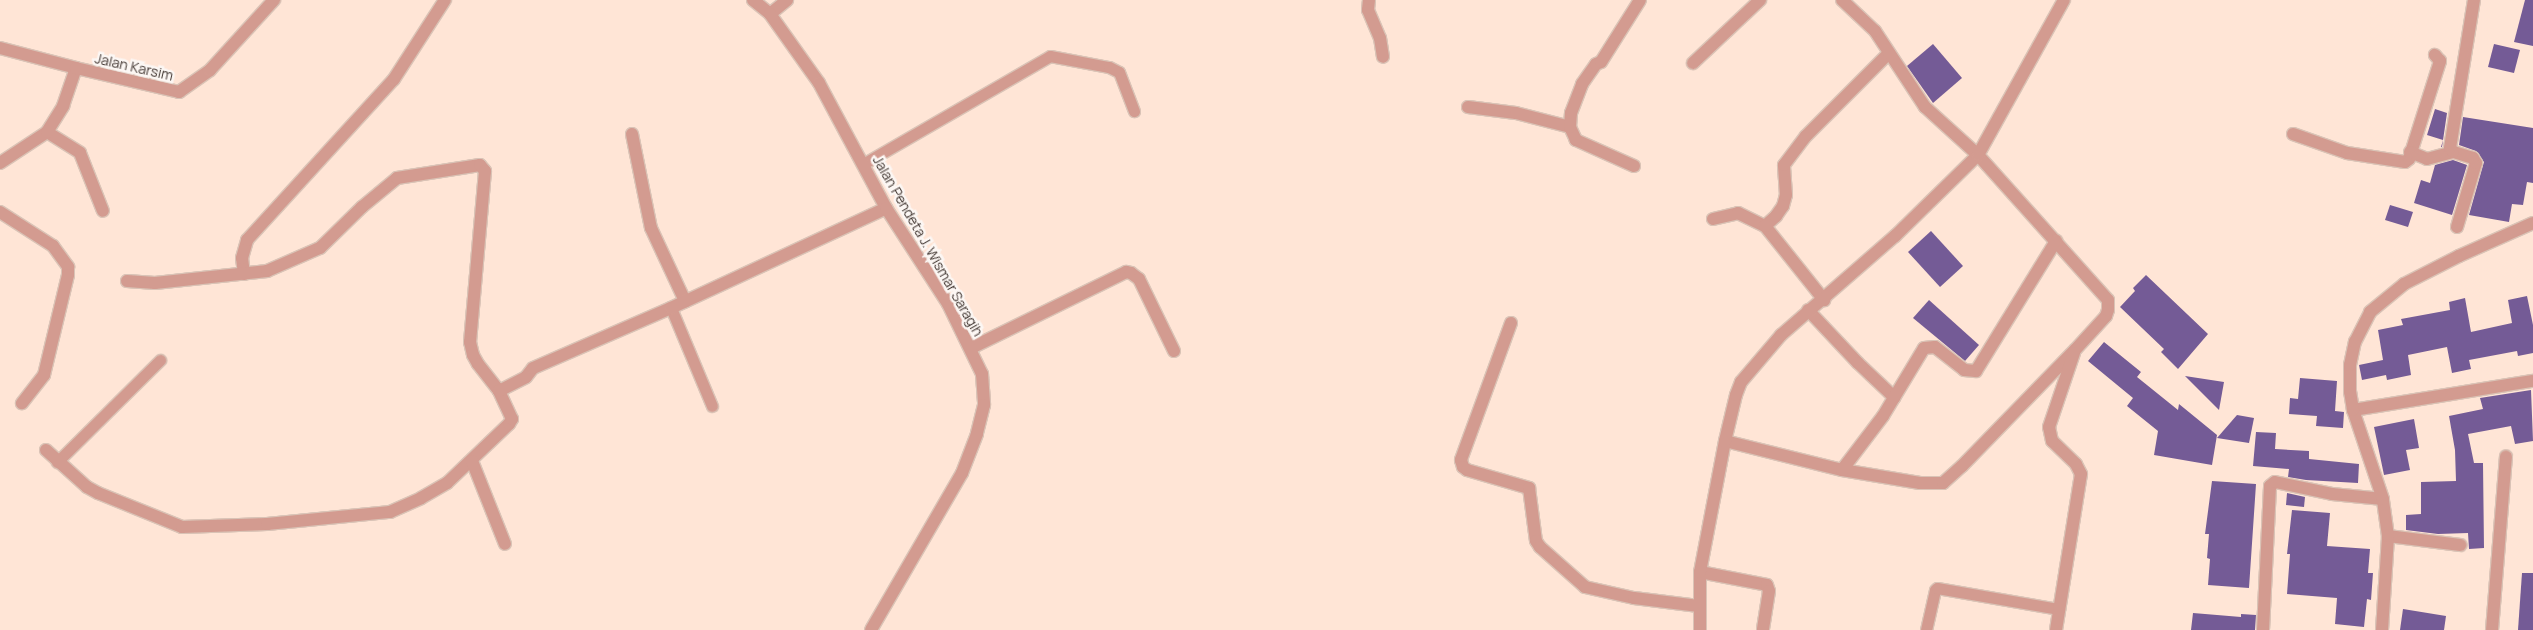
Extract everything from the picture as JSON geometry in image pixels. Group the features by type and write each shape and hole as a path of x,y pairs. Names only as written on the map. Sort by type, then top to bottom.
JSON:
{"street":[{"name":"Jalan Karsim","path":"0,163 47,132 63,106 76,68 180,92 210,70 274,0"},
{"path":"244,274 242,258 247,240 394,79 446,0"},
{"name":"Jalan Pendeta J. Wismar Saragih","path":"753,0 770,14 819,83 886,208 948,304 982,374 984,405 977,434 962,473 871,630"},
{"path":"770,14 788,0"},
{"path":"1369,0 1368,10 1380,38 1382,56"},
{"path":"1634,166 1576,140 1570,127 1571,113 1582,84 1596,64 1601,62 1640,0"},
{"path":"1693,63 1760,0"},
{"path":"1725,441 1842,470 1920,483 1943,483 1962,466 2106,316 2108,300 1978,155 1925,107 1863,18 1842,0"},
{"path":"1700,630 1700,572 1725,441 1736,394 1741,382 1781,335 1808,310 1824,300 1895,236 1978,155 2064,0"},
{"path":"2453,152 2450,148 2474,0"},
{"path":"0,48 76,68"},
{"path":"1765,226 1783,206 1786,195 1784,165 1806,136 1889,53"},
{"path":"2293,134 2348,152 2400,162 2409,160 2440,61 2435,55"},
{"path":"1468,107 1516,113 1570,127"},
{"path":"47,132 80,153 103,211"},
{"path":"632,134 651,228 685,301"},
{"path":"2410,152 2427,158 2453,152 2473,158 2476,163 2458,227"},
{"path":"46,450 87,487 109,499 174,524 191,528 267,524 390,512 421,498 447,483 512,422 499,391 473,355 470,342 485,171 480,165 397,178 362,207 320,248 267,271 155,283 127,281"},
{"path":"499,391 526,377 536,367 671,308 886,208"},
{"path":"0,212 52,246 63,259 68,275 44,375 22,403"},
{"path":"1713,219 1738,214 1765,226 1824,300"},
{"path":"2382,630 2388,536 2382,499 2353,410 2349,387 2350,365 2355,342 2370,312 2404,284 2459,256 2533,223"},
{"path":"1842,470 1883,416 1924,348 1935,347 1964,370 1976,370 2056,241"},
{"path":"971,348 1126,272 1139,279 1174,351"},
{"path":"1808,310 1858,364 1894,397"},
{"path":"1511,323 1461,460 1463,467 1467,470 1529,488 1536,541 1540,547 1585,587 1634,598 1699,606"},
{"path":"2056,630 2081,474 2076,464 2052,441 2048,432 2075,350"},
{"path":"2353,410 2533,381"},
{"path":"2492,630 2506,458"},
{"path":"472,461 505,544"},
{"path":"2263,630 2270,486 2275,482 2332,494 2382,499"},
{"path":"2388,536 2460,545"},
{"path":"1700,572 1766,585 1769,591 1763,630"}],"lane":[{"path":"862,164 1050,56 1109,67 1120,72 1134,111"},
{"path":"671,308 712,406"},
{"path":"58,462 160,360"},
{"path":"1926,630 1937,588 2059,609"}],"building":[{"path":"2525,0 2533,0 2533,46 2514,42"},
{"path":"1933,44 1962,78 1933,103 1907,66"},
{"path":"2494,44 2520,50 2514,73 2488,67"},
{"path":"2435,109 2447,113 2442,147 2443,140 2427,135"},
{"path":"2463,117 2533,128 2533,183 2527,182 2523,205 2512,204 2509,222 2469,215 2484,162 2476,151 2459,145"},
{"path":"2453,160 2467,165 2452,215 2414,203 2421,180 2430,183 2435,165"},
{"path":"2390,205 2413,212 2408,227 2385,220"},
{"path":"1931,231 1963,266 1940,287 1908,252"},
{"path":"2146,275 2208,334 2178,369 2161,352 2164,349 2120,307 2135,291 2133,288"},
{"path":"2527,296 2533,325 2533,353 2518,356 2517,351 2469,360 2471,369 2452,373 2447,347 2408,355 2411,375 2387,380 2386,375 2362,380 2359,365 2383,360 2378,330 2403,325 2401,319 2450,310 2449,302 2465,298 2471,332 2512,323 2508,300"},
{"path":"1929,300 1979,345 1965,361 1913,318"},
{"path":"2104,342 2141,372 2137,377 2178,410 2179,404 2217,435 2212,465 2154,455 2158,431 2127,406 2133,398 2088,361"},
{"path":"2185,376 2224,382 2219,410"},
{"path":"2300,378 2337,381 2335,411 2344,412 2343,428 2316,426 2317,416 2289,414 2290,398 2298,399"},
{"path":"2531,390 2533,441 2515,444 2511,426 2468,434 2474,463 2483,463 2484,548 2469,549 2468,533 2438,534 2406,530 2406,515 2421,514 2421,482 2456,481 2455,450 2449,416 2483,409 2480,398"},
{"path":"2237,415 2254,418 2249,443 2217,438"},
{"path":"2414,419 2419,448 2406,450 2410,470 2384,475 2374,427"},
{"path":"2256,432 2276,433 2275,449 2309,451 2309,459 2359,464 2358,483 2306,480 2288,477 2289,469 2253,466"},
{"path":"2212,481 2256,484 2249,588 2208,585 2210,559 2207,558 2209,534 2205,534"},
{"path":"2287,493 2305,497 2304,507 2286,505"},
{"path":"2292,510 2330,513 2327,546 2370,549 2368,573 2373,573 2371,600 2367,599 2364,627 2335,624 2337,598 2287,594 2290,554 2287,554"},
{"path":"2522,573 2533,573 2533,630 2518,630"},
{"path":"2403,609 2446,616 2444,630 2400,630"},
{"path":"2193,613 2241,617 2241,614 2256,615 2255,630 2191,630"}]}
